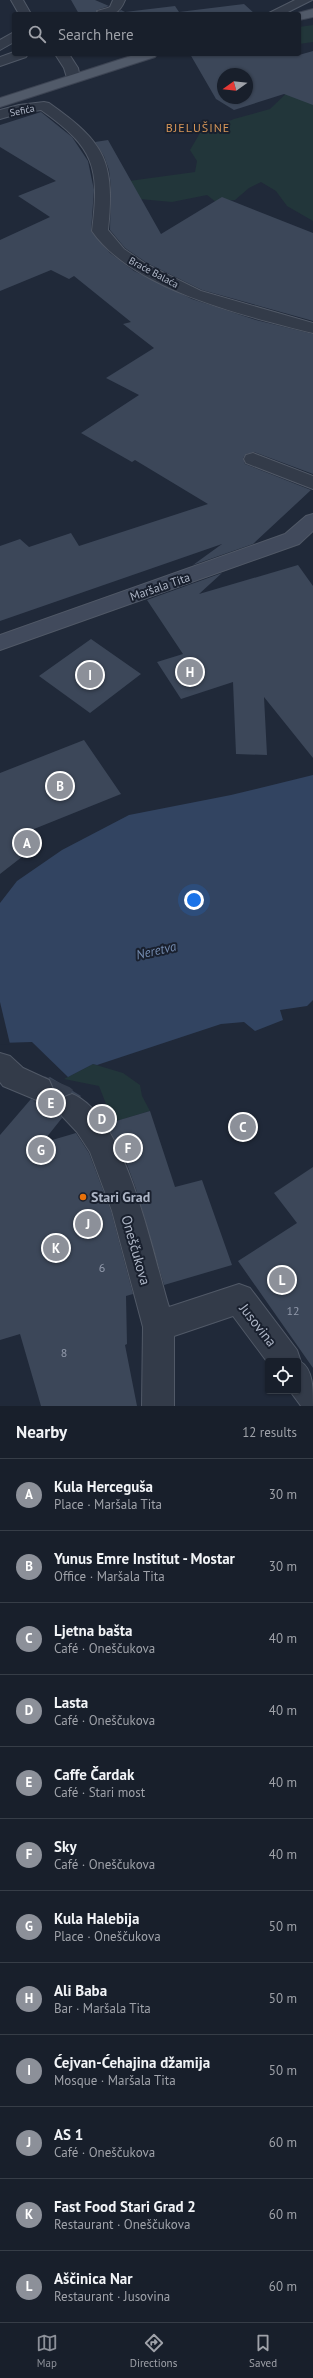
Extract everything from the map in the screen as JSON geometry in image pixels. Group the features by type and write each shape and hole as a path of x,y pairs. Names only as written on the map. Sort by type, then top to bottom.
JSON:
{"main road":[{"path":"301,16 313,13"},
{"path":"0,103 144,56"}],"street":[{"path":"17,0 24,12"},
{"path":"278,12 306,0"},
{"path":"0,46 12,37"},
{"path":"0,62 16,56"},
{"path":"63,56 77,77"},
{"name":"Sefića","path":"0,115 19,109 44,106"},
{"name":"Braće Balaća","path":"44,106 61,117 92,150 102,172 103,199 100,230 118,252 140,267 195,294 313,328"},
{"path":"253,459 313,483"},
{"name":"Maršala Tita","path":"0,643 211,569 292,538 313,520"},
{"path":"0,1065 13,1077 39,1089"},
{"name":"Oneščukova","path":"72,1107 84,1118 94,1131 114,1173 158,1326 158,1406"},
{"name":"Jusovina","path":"158,1326 239,1299 284,1358"},
{"path":"301,1380 313,1396"}],"green space":[{"path":"313,25 313,42 301,44 301,27"},
{"path":"293,87 313,95 313,221 287,206 276,191 261,182 249,188 235,200 216,202 207,195 172,202 129,198 129,181 195,172 197,161 190,150 200,133 234,119 270,109"},
{"path":"93,1064 123,1073 140,1085 142,1096 150,1111 113,1122 99,1086 64,1079"}],"water":[{"name":"Neretva","path":"313,775 313,1000 307,1006 280,1010 283,1020 255,1031 244,1022 221,1024 97,1065 93,1064 68,1077 32,1042 0,1043 0,903 17,881 62,850 129,815 231,795"}],"pier":[{"path":"0,1002 10,1044 0,1045"}],"building":[{"path":"71,0 95,0 109,6 97,10 97,12 78,12"},
{"path":"244,4 253,12 179,12"},
{"path":"175,6 179,12 125,12"},
{"path":"313,51 313,105 284,94 253,104 253,68 217,68 217,100 191,56 301,56 301,54"},
{"path":"224,104 253,104 234,110"},
{"path":"41,112 72,137 88,161 94,190 91,231 110,253 134,271 192,299 256,320 313,334 313,474 254,452 246,454 243,458 245,464 311,490 253,544 193,565 222,544 0,621 0,546 20,539 29,547 71,533 79,546 208,504 135,460 132,462 81,433 139,395 106,378 154,348 123,324 131,322 74,276 69,279 51,270 0,291 0,240 50,217 18,196 56,181 0,147 0,125"},
{"path":"108,140 161,234 222,197 313,233 313,321 202,290 147,263 125,248 110,230 111,187 109,170 104,156 95,142"},
{"path":"298,565 313,586 313,758 264,697 267,755 236,754 233,682 181,699 157,662 183,654 147,600 222,573 199,594"},
{"path":"91,639 141,674 90,713 39,676"},
{"path":"84,740 121,794 34,829 36,846 0,874 0,773"},
{"path":"50,1077 81,1096 80,1097 71,1093 61,1097 57,1108 62,1118 42,1143 76,1133 89,1153 111,1211 133,1294 126,1296 127,1344 125,1345 137,1406 41,1406 20,1334 0,1340 0,1135 31,1099 39,1102 50,1099 54,1088 48,1078"},
{"path":"150,1111 175,1187 202,1180 232,1265 164,1285 136,1189 124,1156 106,1124"},
{"path":"313,1167 313,1368 238,1261 297,1223 274,1193"}],"tunnel":[{"path":"39,1089 62,1099 72,1107"}],"place":[{"name":"Ali Baba","path":"190,672"},
{"name":"Ćejvan-Ćehajina džamija","path":"90,675"},
{"name":"Yunus Emre Institut - Mostar","path":"60,786"},
{"name":"Kula Herceguša","path":"27,843"},
{"name":"Caffe Čardak","path":"51,1103"},
{"name":"Lasta","path":"102,1119"},
{"name":"Ljetna bašta","path":"243,1127"},
{"name":"Sky","path":"128,1148"},
{"name":"Kula Halebija","path":"41,1150"},
{"name":"Stari Grad","path":"83,1197"},
{"name":"AS 1","path":"88,1224"},
{"name":"Fast Food Stari Grad 2","path":"56,1248"},
{"name":"Aščinica Nar","path":"282,1280"}],"district":[{"name":"BJELUŠINE","path":"198,128"}]}
